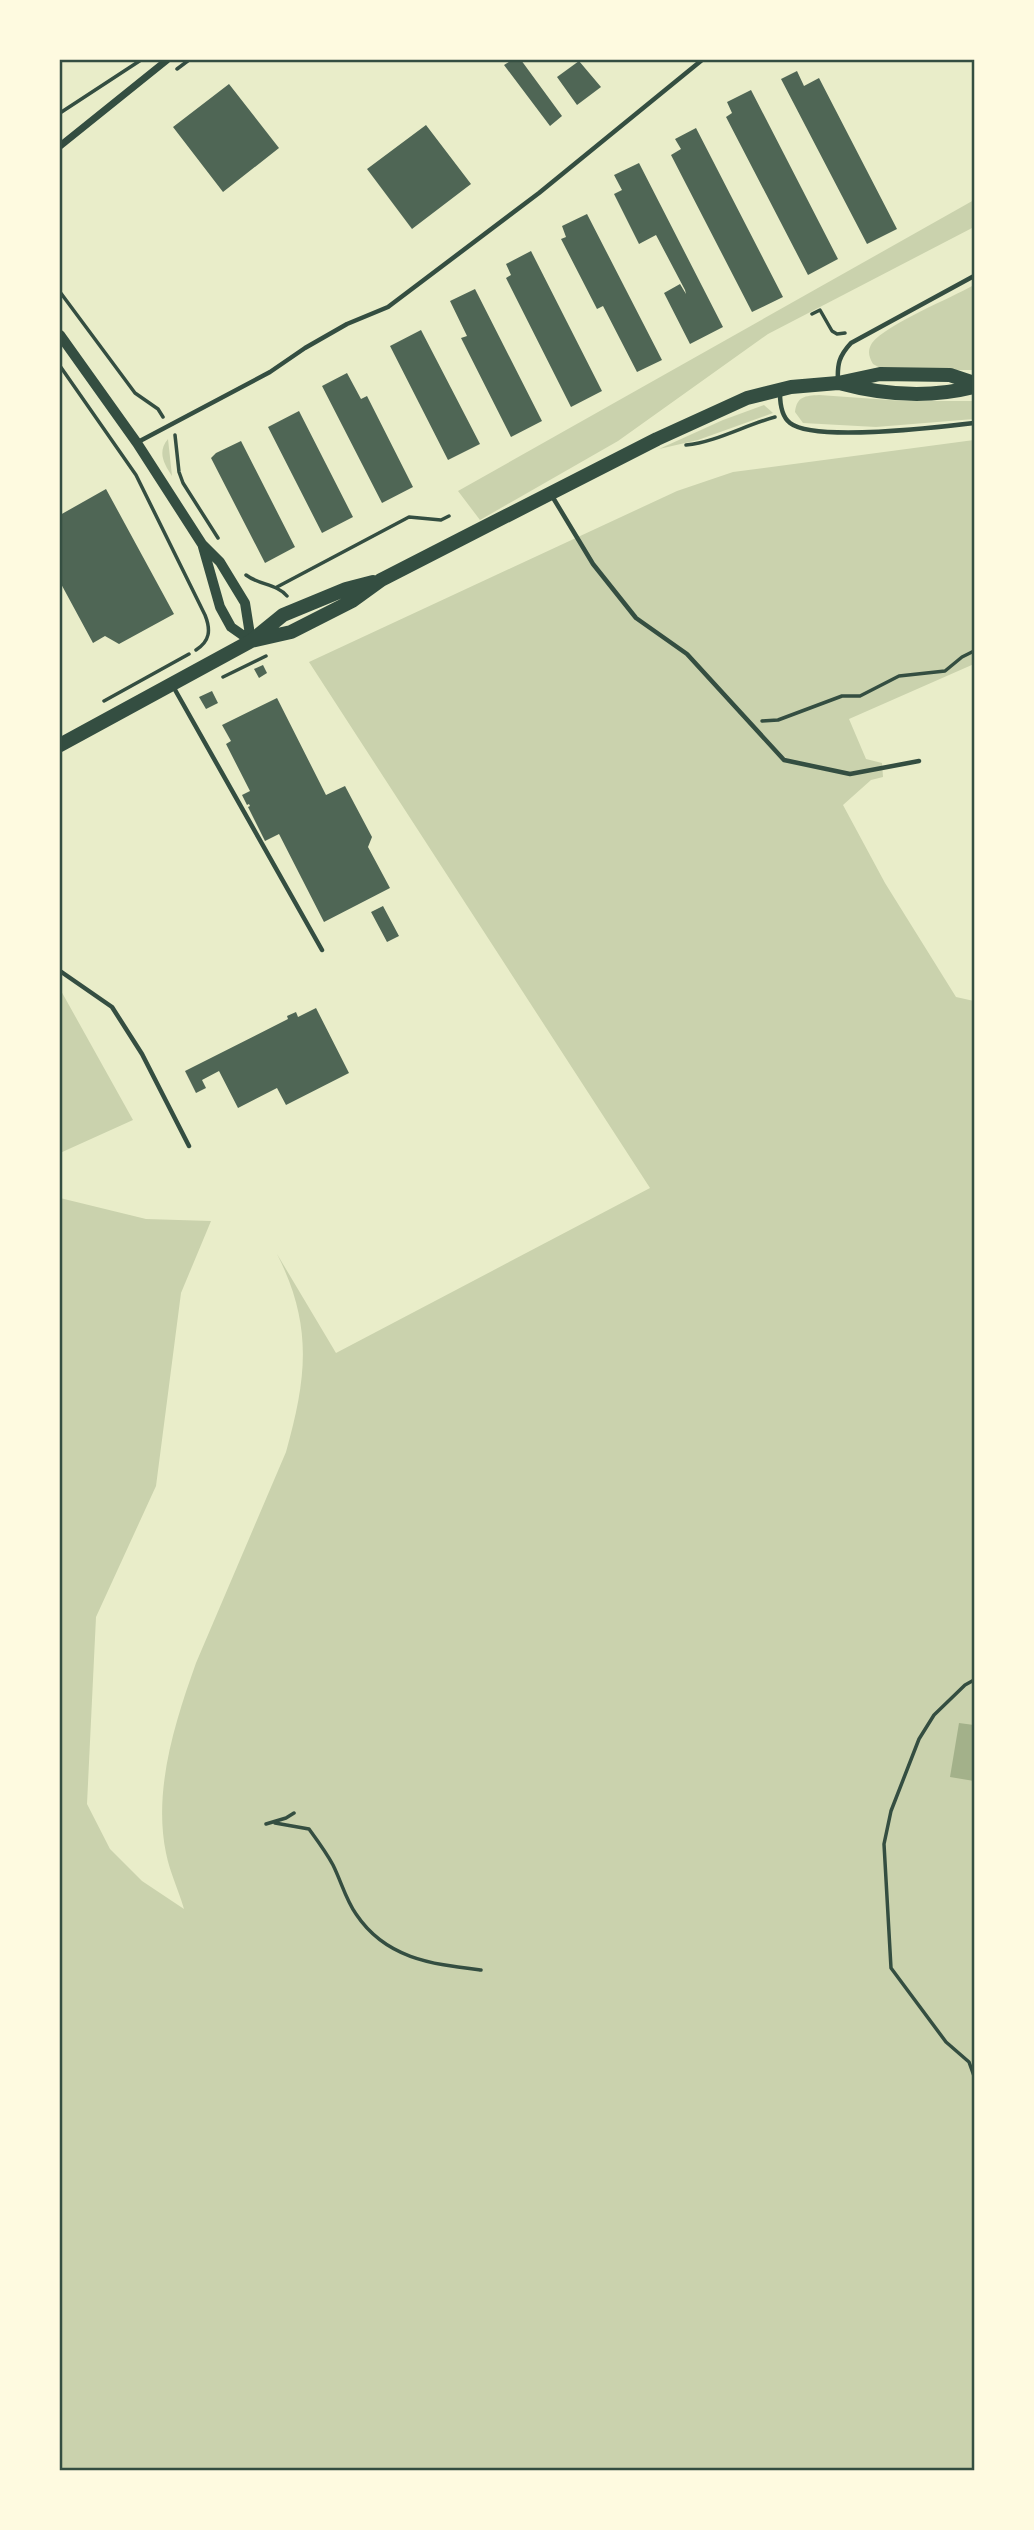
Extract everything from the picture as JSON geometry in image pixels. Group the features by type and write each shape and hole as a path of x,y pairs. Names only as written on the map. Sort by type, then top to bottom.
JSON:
{"main road":[{"path":"60,745 251,641 291,632 352,601 381,580 747,398 780,389 838,383 877,392 922,394 952,392 975,385"}],"street":[{"path":"60,146 71,134 167,60"},
{"path":"60,139 71,134"},
{"path":"60,335 137,443 202,544 220,562 245,603 251,641"},
{"path":"202,544 220,607 231,627 251,641"}],"lane":[{"path":"137,443 270,372 348,324 388,307 538,193 702,60"},
{"path":"838,383 837,364 842,352 851,343 975,276"},
{"path":"780,389 784,414 789,422 799,428 817,431 909,430 975,423"},
{"path":"551,494 593,564 636,618 687,654 784,760 850,774 919,761"},
{"path":"172,684 322,950"},
{"path":"60,971 112,1007 142,1054 189,1146"}],"path":[{"path":"60,112 141,60"},
{"path":"60,292 135,393 163,416"},
{"path":"812,314 820,310 832,331 837,334 848,332"},
{"path":"60,366 136,474 205,615 210,631 199,649 122,689 94,707"},
{"path":"680,446 697,444 754,422 784,414"},
{"path":"174,433 183,483 220,541"},
{"path":"277,587 409,517 441,520 449,516"},
{"path":"242,572 259,583 277,587 286,593 292,605"},
{"path":"749,722 778,720 842,696 860,696 898,676 946,671 962,657 975,651"},
{"path":"975,1680 965,1685 934,1715 919,1739 891,1811 884,1844 891,1968 946,2042 969,2062 975,2076"},
{"path":"275,1823 294,1813"},
{"path":"266,1824 309,1829 331,1861 356,1914 390,1947 434,1965 481,1970"}],"shaded area":[{"path":"974,200 974,227 768,334 618,441 480,520 458,491"},
{"path":"974,285 974,370 884,370 873,364 869,349 880,336 905,320"},
{"path":"819,395 904,401 974,401 974,419 876,427 803,423 795,412 798,403 806,397"},
{"path":"764,405 773,413 698,440 659,449 723,420"},
{"path":"168,439 172,476 162,453"},
{"path":"974,440 974,664 849,719 866,759 882,763 883,777 871,780 843,805 885,883 956,997 974,1001 974,2470 60,2470 60,1198 146,1219 211,1221 181,1293 156,1486 96,1617 87,1804 110,1849 142,1881 184,1909 168,1860 163,1829 162,1805 168,1756 196,1663 286,1452 299,1399 303,1352 301,1328 297,1304 277,1254 336,1353 650,1188 309,662 677,491 733,472"},
{"path":"60,989 133,1120 60,1153"},
{"path":"959,1723 974,1725 974,1781 950,1777"}],"building":[{"path":"512,60 521,60 562,116 550,126 504,65"},
{"path":"579,61 601,87 577,105 557,77"},
{"path":"797,71 804,86 819,78 897,229 867,244 781,79"},
{"path":"229,84 279,148 223,192 173,127"},
{"path":"751,90 838,259 808,275 726,117 732,113 727,102"},
{"path":"426,125 471,184 412,229 367,169"},
{"path":"696,128 783,297 752,312 671,155 681,149 675,139"},
{"path":"639,163 723,327 690,344 664,293 680,284 686,294 685,290 656,235 639,244 614,194 622,190 614,175"},
{"path":"587,214 662,360 637,372 603,306 597,309 561,239 566,237 562,226"},
{"path":"531,251 602,391 571,407 506,278 511,275 506,264"},
{"path":"475,289 542,421 511,437 461,338 467,336 450,301"},
{"path":"421,330 480,444 448,460 390,346"},
{"path":"347,373 361,399 367,396 413,487 382,503 322,386"},
{"path":"299,411 353,517 322,533 268,427"},
{"path":"241,441 295,547 265,563 211,458"},
{"path":"106,489 174,614 119,644 105,636 93,643 60,582 60,515"},
{"path":"263,665 267,673 259,678 254,669"},
{"path":"212,691 218,703 206,709 199,697"},
{"path":"277,698 326,795 345,786 372,837 368,847 390,888 324,922 279,834 265,841 248,807 249,804 247,805 242,795 250,791 226,744 231,741 222,725"},
{"path":"383,906 399,936 387,942 371,912"},
{"path":"316,1008 349,1073 286,1105 277,1088 238,1108 219,1071 202,1080 206,1088 196,1093 185,1071 288,1019 287,1016 296,1012 298,1017"}]}
